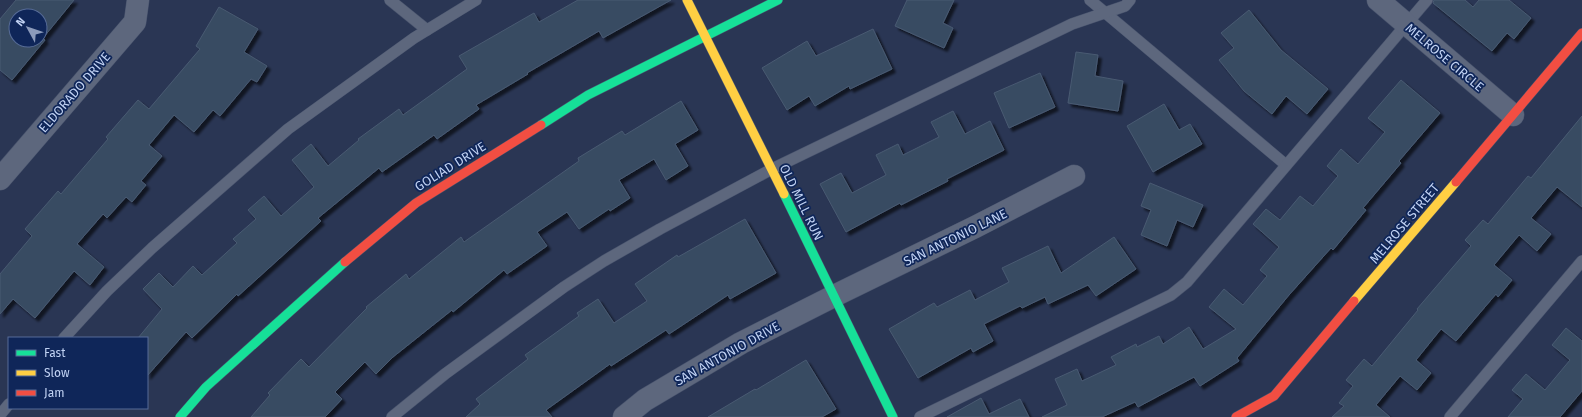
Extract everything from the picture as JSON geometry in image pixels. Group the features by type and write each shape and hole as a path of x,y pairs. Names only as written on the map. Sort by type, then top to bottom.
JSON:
{"street":[{"name":"ELDORADO DRIVE","path":"0,179 135,22 138,0"},
{"name":"OLD MILL RUN","path":"687,0 772,169 893,417"},
{"name":"GOLIAD DRIVE","path":"180,417 206,387 355,253 416,203 588,95 778,0"},
{"name":"MELROSE CIRCLE","path":"1378,0 1513,115"},
{"name":"MELROSE STREET","path":"1236,417 1274,396 1582,33"},
{"name":"SAN ANTONIO LANE","path":"834,296 975,227 1074,176"},
{"name":"SAN ANTONIO DRIVE","path":"624,417 645,400 741,343 834,296"}],"lane":[{"path":"390,0 427,30"},
{"path":"65,337 107,291 288,129 427,30 476,0"},
{"path":"1090,0 1286,165"},
{"path":"392,417 446,374 564,287 604,261 660,229 772,169 1072,24 1106,14 1125,6 1130,0"},
{"path":"920,417 1171,295 1187,282 1427,0"},
{"path":"1450,417 1582,261"},
{"path":"0,415 8,405"}],"building":[{"path":"16,0 74,0 48,32 48,8 9,8"},
{"path":"578,0 671,0 603,38 599,31 476,105 479,109 437,139 434,135 382,172 379,168 318,218 321,221 238,296 237,294 192,338 186,332 148,375 148,337 139,337 162,309 143,289 159,273 173,287 193,266 202,275 237,243 233,239 256,219 248,210 264,196 281,216 314,187 292,160 311,144 328,166 359,140 358,139 399,109 403,115 467,69 459,56 534,13 539,22"},
{"path":"907,0 954,0 943,23 953,28 944,48 895,26"},
{"path":"1434,0 1465,0 1473,7 1479,0 1509,0 1531,18 1514,39 1507,33 1492,51 1433,3"},
{"path":"219,7 258,29 244,52 267,66 257,82 251,79 220,116 213,110 194,132 174,115 149,145 162,156 141,181 146,185 132,202 126,197 107,218 103,214 77,244 104,267 90,285 74,271 35,318 13,299 0,314 0,274 32,236 25,229 58,191 61,194 108,139 106,137 138,100 149,109 200,49 196,46"},
{"path":"8,10 8,48 38,48 12,80 0,70 0,19"},
{"path":"1249,10 1281,50 1328,89 1307,114 1286,96 1272,114 1244,91 1219,60 1234,48 1221,33"},
{"path":"873,29 892,69 850,89 849,86 815,106 809,96 787,110 762,68 807,41 816,56"},
{"path":"1076,52 1098,55 1095,76 1123,81 1118,111 1068,103"},
{"path":"1040,73 1055,107 1009,128 994,93"},
{"path":"1401,80 1440,113 1399,161 1401,163 1363,208 1366,210 1333,250 1331,248 1289,295 1237,358 1239,361 1200,386 1194,377 1138,407 1135,402 1102,417 1042,417 1067,405 1055,379 1077,369 1082,381 1116,365 1111,357 1136,344 1137,347 1159,336 1163,344 1189,327 1203,349 1236,329 1209,307 1224,289 1243,305 1267,276 1260,270 1279,247 1253,224 1266,209 1280,220 1300,196 1313,206 1338,176 1327,166 1341,149 1358,164 1385,132 1368,118"},
{"path":"681,101 698,130 675,144 688,166 666,180 654,159 619,180 630,198 610,211 609,209 579,229 567,212 537,232 547,246 507,274 504,270 453,312 452,310 393,357 376,374 365,362 335,392 342,399 325,417 251,417 270,395 268,393 301,359 309,367 367,308 366,307 406,274 409,279 461,237 464,242 579,161 578,158 622,131 625,135"},
{"path":"1164,104 1179,130 1190,124 1202,144 1153,172 1127,126"},
{"path":"953,111 965,134 990,121 1004,150 947,179 948,181 901,205 900,203 846,232 820,184 841,173 852,193 886,175 876,155 898,144 903,155 939,137 931,122"},
{"path":"1582,116 1582,207 1557,187 1531,218 1551,234 1537,251 1519,235 1494,265 1512,280 1498,297 1496,294 1456,341 1441,329 1416,360 1431,373 1417,390 1400,376 1376,405 1390,417 1332,417 1344,406 1339,403 1353,386 1346,380 1364,359 1372,366 1418,310 1417,309 1471,246 1465,240 1483,220 1488,224 1528,176 1531,178"},
{"path":"1150,183 1203,205 1193,227 1177,220 1167,246 1141,235 1151,210 1141,206"},
{"path":"745,219 776,273 730,299 728,295 669,334 666,330 611,366 610,364 546,410 552,417 466,417 480,404 476,399 528,359 525,355 579,316 577,313 598,299 614,323 647,301 635,284 677,255 678,257"},
{"path":"1114,237 1136,269 1096,296 1088,285 1048,304 1045,297 1022,308 1020,306 984,324 993,341 973,352 971,348 918,378 889,329 934,303 937,307 970,290 975,300 1009,282 1002,268 1048,246 1061,273"},
{"path":"1566,328 1582,341 1582,391 1560,417 1508,417 1523,399 1512,390 1526,374 1545,390 1570,360 1552,345"},
{"path":"806,360 836,409 822,417 708,417 755,389 756,390"},
{"path":"981,398 989,414 1020,399 1029,417 947,417"}],"traffic: fast":[{"path":"541,125 588,95 778,0"},
{"path":"784,194 893,417"},
{"path":"180,417 206,387 345,262"}],"traffic: slow":[{"path":"687,0 784,194"},
{"path":"1354,301 1456,182"}],"traffic: jam":[{"path":"1456,182 1582,33"},
{"path":"345,262 416,203 541,125"},
{"path":"1236,417 1274,396 1354,301"}]}
